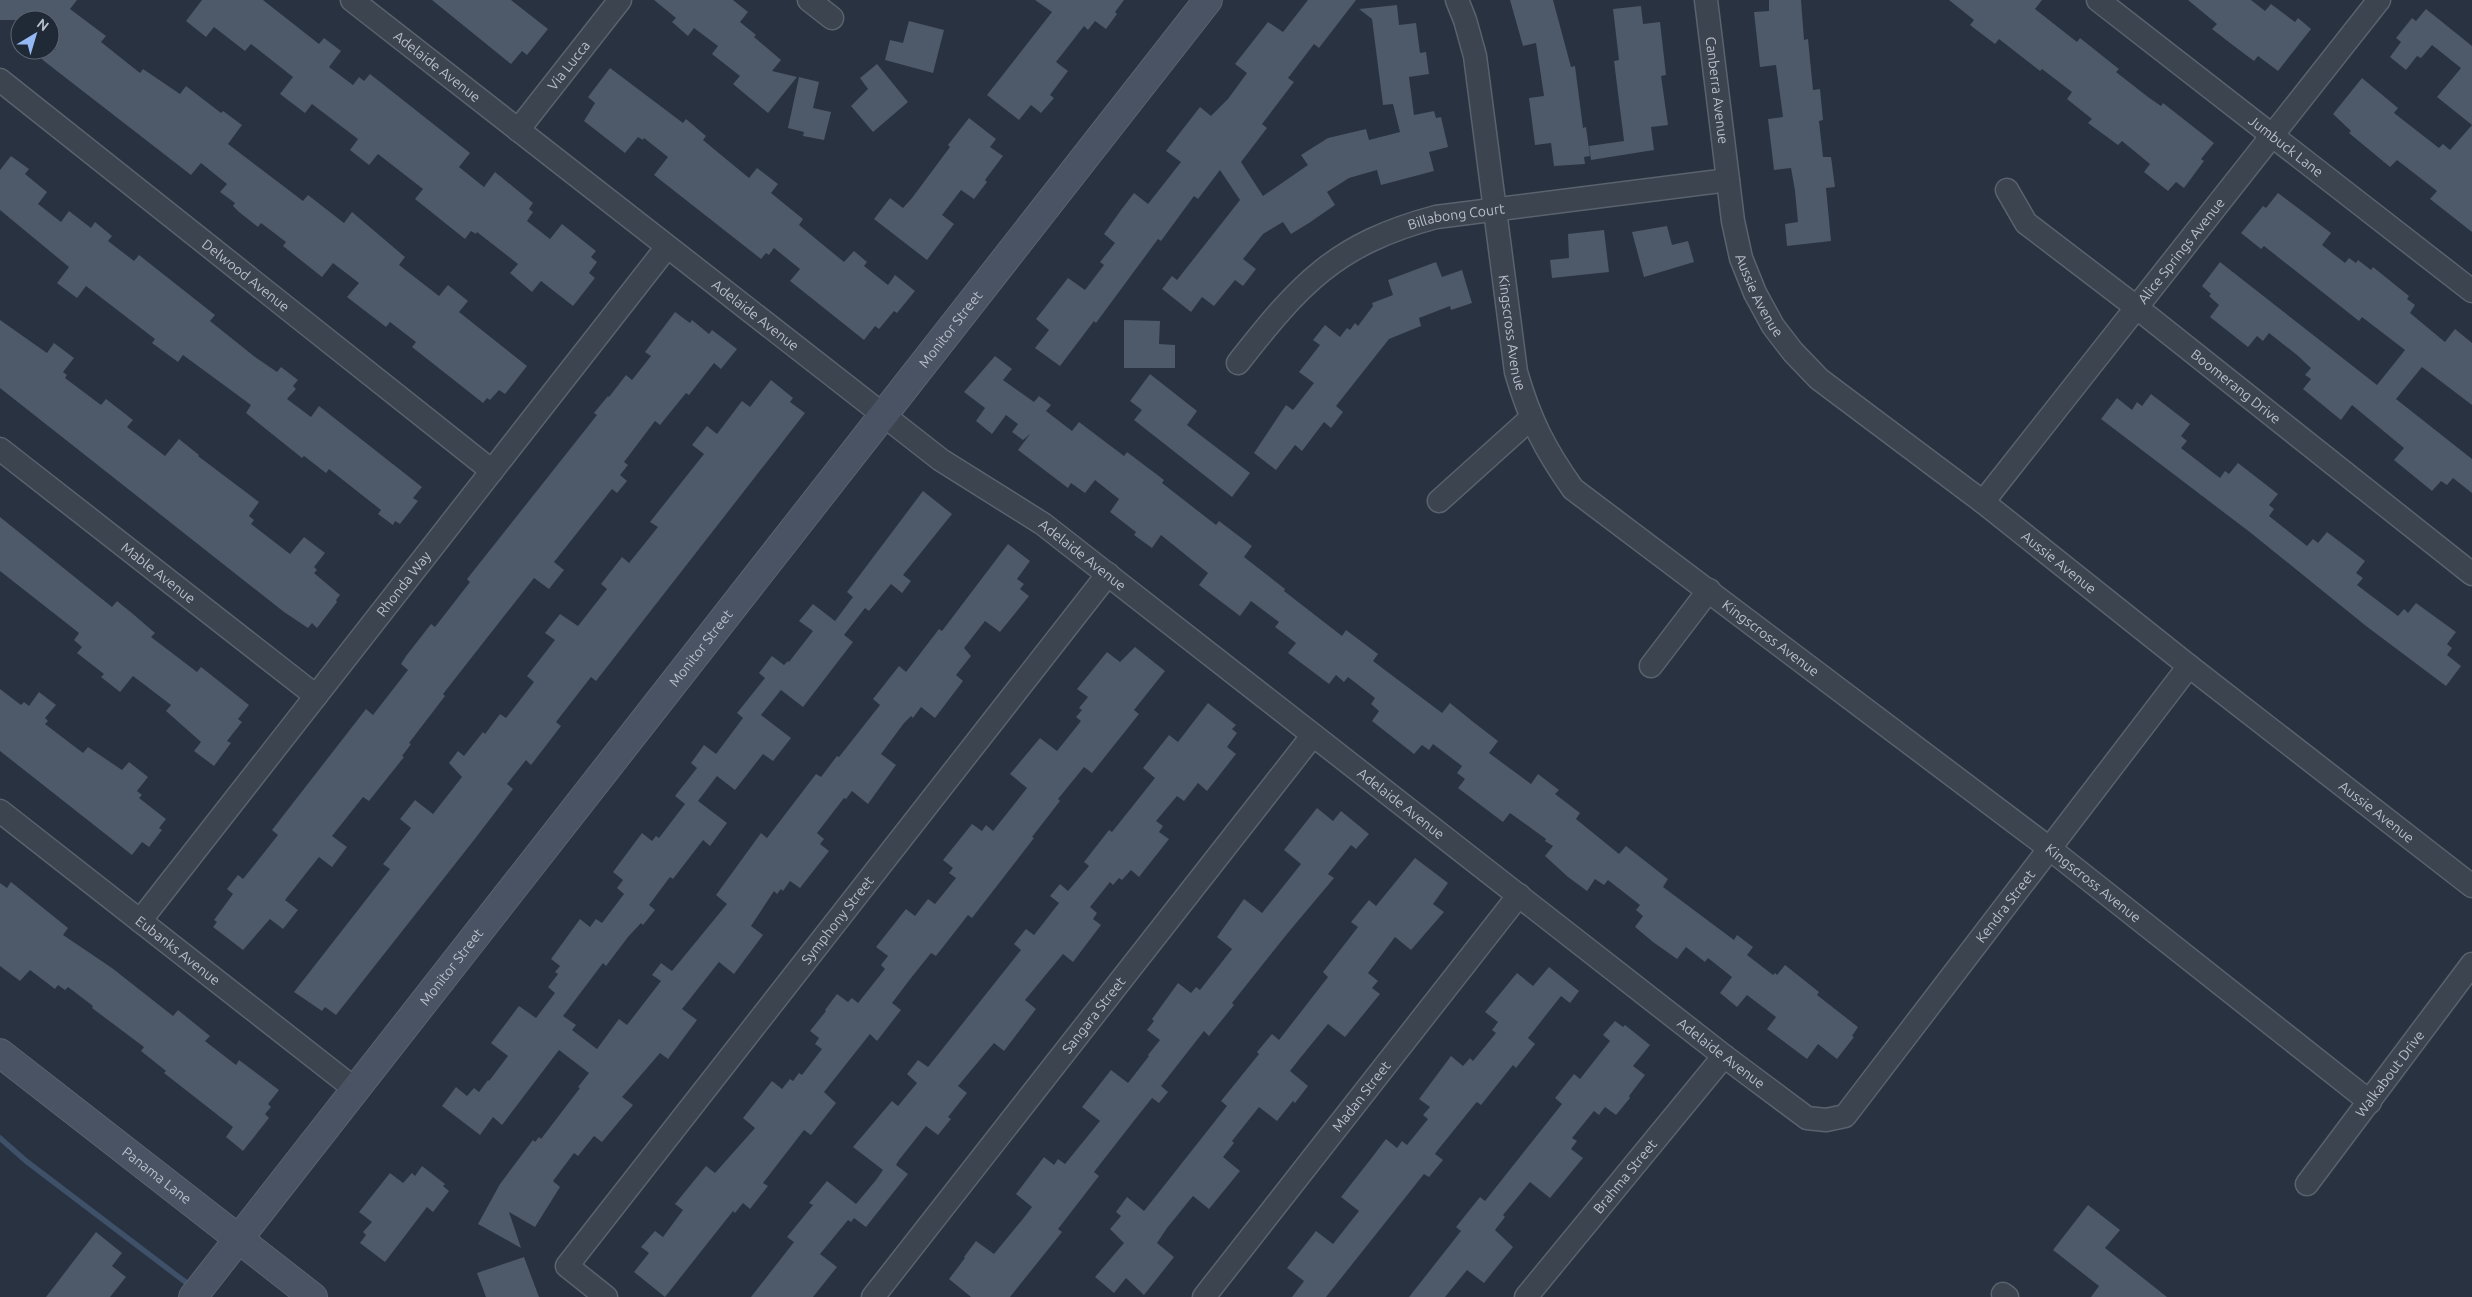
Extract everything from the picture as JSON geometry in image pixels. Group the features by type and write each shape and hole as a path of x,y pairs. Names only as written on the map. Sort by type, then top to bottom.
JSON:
{"street":[{"name":"Adelaide Avenue","path":"352,0 883,416 941,460 1043,524 1724,1056 1807,1118"},
{"name":"Via Lucca","path":"518,130 620,0"},
{"path":"809,0 832,18"},
{"name":"Monitor Street","path":"193,1297 1208,0"},
{"name":"Kingscross Avenue","path":"1457,0 1466,20 1475,56 1516,372 1530,419 1551,458 1573,489 2049,848 2370,1102"},
{"name":"Canberra Avenue","path":"1706,0 1728,180"},
{"name":"Jumbuck Lane","path":"2098,0 2472,291"},
{"name":"Alice Springs Avenue","path":"1983,502 2379,0"},
{"name":"Delwood Avenue","path":"0,80 492,472"},
{"name":"Billabong Court","path":"1238,363 1278,312 1304,285 1333,261 1365,242 1400,227 1436,217 1728,180"},
{"name":"Aussie Avenue","path":"1728,180 1733,221 1741,258 1755,293 1773,326 1793,352 1819,379 1983,502 2189,666 2472,886"},
{"name":"Boomerang Drive","path":"2007,190 2026,223 2472,574"},
{"name":"Rhonda Way","path":"140,921 667,247"},
{"path":"1439,501 1530,419"},
{"name":"Mable Avenue","path":"0,449 316,696"},
{"name":"Symphony Street","path":"606,1297 567,1266 1108,574"},
{"path":"1651,666 1709,590"},
{"name":"Kendra Street","path":"1807,1118 1826,1120 1845,1116 2189,666"},
{"name":"Sangara Street","path":"873,1297 1313,735"},
{"name":"Eubanks Avenue","path":"0,812 356,1090"},
{"name":"Madan Street","path":"1204,1297 1519,895"},
{"name":"Walkabout Drive","path":"2307,1184 2472,964"},
{"name":"Panama Lane","path":"0,1053 313,1297"},
{"name":"Brahma Street","path":"1526,1297 1724,1056"}],"building":[{"path":"0,0 77,0 70,9 106,36 101,42 140,73 143,69 180,94 186,86 221,113 223,111 242,125 228,144 303,201 308,195 344,223 352,212 405,257 399,265 439,296 448,285 468,301 459,312 527,366 505,394 499,390 490,400 487,398 483,403 412,347 416,342 390,322 386,327 347,297 359,283 333,263 322,277 283,246 286,242 261,223 258,227 239,212 233,206 235,203 220,192 227,184 201,163 191,175 44,61 60,60 60,10 10,10 10,20 0,20"},
{"path":"202,0 263,0 319,44 324,38 341,51 329,67 353,85 359,77 364,81 370,74 470,153 459,167 484,187 495,172 533,203 529,209 533,212 527,221 550,239 562,224 596,251 591,257 597,262 589,273 595,278 573,306 541,281 532,292 510,273 518,264 477,232 476,234 471,231 465,239 415,199 423,189 378,154 369,165 350,150 358,139 312,104 305,113 280,94 293,77 251,44 245,51 214,27 206,37 186,21"},
{"path":"432,0 511,0 548,29 527,55 522,51 511,64"},
{"path":"654,0 733,0 748,12 740,22 781,60 772,71 797,77 768,113 733,84 740,76 712,54 718,46 694,28 688,36 672,22 676,18"},
{"path":"1035,0 1124,0 1106,29 1095,21 1088,30 1084,26 1056,62 1068,71 1050,95 1054,98 1041,113 1031,105 1019,120 987,95 1052,12"},
{"path":"1308,0 1356,0 1319,48 1314,44 1288,78 1294,82 1262,124 1267,128 1241,162 1263,196 1308,165 1301,155 1328,138 1366,129 1369,140 1400,132 1393,104 1383,105 1372,19 1359,9 1397,5 1399,25 1416,23 1420,53 1426,52 1429,74 1409,77 1414,115 1434,111 1436,118 1441,117 1448,147 1429,152 1434,171 1381,185 1377,170 1349,178 1327,192 1335,205 1309,223 1291,234 1283,222 1263,234 1243,259 1256,269 1243,286 1235,280 1214,306 1202,297 1191,312 1162,289 1172,276 1177,280 1240,200 1220,170 1198,199 1194,196 1161,241 1158,239 1096,323 1094,321 1060,366 1035,348 1049,330 1036,319 1068,278 1085,290 1104,265 1100,262 1115,243 1104,234 1134,193 1148,204 1181,162 1166,151 1200,107 1211,116 1228,99 1247,73 1235,64 1268,22 1283,32"},
{"path":"1510,0 1553,0 1571,67 1575,66 1583,128 1586,127 1590,156 1584,157 1585,164 1554,166 1551,143 1535,145 1529,98 1544,96 1536,43 1523,46"},
{"path":"1769,0 1801,0 1804,40 1808,39 1813,90 1820,89 1823,120 1819,121 1823,157 1831,157 1835,187 1826,188 1831,241 1787,246 1785,224 1798,222 1795,191 1791,168 1774,170 1768,119 1783,117 1776,65 1760,67 1754,12 1769,11"},
{"path":"1949,0 2042,0 2035,9 2077,42 2080,38 2119,69 2116,72 2161,106 2163,103 2214,143 2201,159 2204,161 2184,188 2176,182 2168,191 2144,172 2150,164 2122,141 2118,145 2088,123 2092,119 2067,99 2072,92 2042,69 2040,71 1999,39 1995,44 1970,25 1974,20"},
{"path":"2188,0 2251,0 2265,11 2271,4 2295,22 2298,18 2311,29 2278,71 2258,56 2254,61 2212,29 2217,24"},
{"path":"1641,6 1643,24 1660,22 1666,75 1661,76 1668,125 1651,127 1654,150 1591,160 1589,146 1624,141 1614,61 1619,60 1613,9"},
{"path":"2426,9 2472,46 2472,125 2437,97 2461,68 2432,45 2421,58 2417,56 2406,70 2390,57 2401,42 2396,38 2412,18 2416,21"},
{"path":"909,21 944,30 933,73 885,60 890,40 903,43"},
{"path":"877,64 908,102 873,132 851,106 868,89 860,78"},
{"path":"610,68 683,123 686,119 706,136 703,140 749,178 757,168 778,184 771,193 803,219 799,225 844,262 854,251 867,262 864,266 888,285 895,275 915,291 897,313 894,311 879,329 875,326 864,340 790,281 800,269 774,248 769,255 766,253 761,259 654,175 668,157 644,138 643,140 638,137 625,153 584,121 595,103 588,97"},
{"path":"799,77 819,82 813,108 831,112 824,140 803,136 804,132 788,128"},
{"path":"2362,78 2398,108 2394,113 2439,148 2443,144 2450,150 2472,125 2472,232 2430,199 2437,191 2397,160 2390,167 2349,133 2351,131 2333,114"},
{"path":"969,118 996,139 990,147 1003,156 985,180 987,182 974,199 961,190 942,215 954,224 927,260 874,219 890,198 903,208 950,147 948,145"},
{"path":"11,156 29,169 25,174 47,192 38,204 61,222 69,211 91,228 95,222 112,236 108,241 134,261 139,255 215,315 210,321 255,357 277,372 281,367 298,380 293,386 296,389 287,399 311,417 319,406 422,487 413,498 418,501 400,524 395,521 393,525 378,514 381,510 329,469 326,473 304,456 302,458 246,413 251,405 183,355 178,362 152,343 155,339 86,286 77,298 57,283 69,267 0,210 0,170"},
{"path":"2278,193 2331,233 2322,245 2345,263 2349,258 2356,263 2358,260 2371,270 2373,267 2409,296 2407,299 2415,305 2410,313 2445,342 2455,329 2472,343 2472,405 2422,367 2396,399 2472,459 2472,493 2453,478 2447,485 2441,481 2432,491 2394,460 2404,448 2352,405 2341,420 2303,389 2311,379 2305,375 2311,368 2269,333 2263,341 2257,336 2248,347 2210,317 2219,305 2202,286 2220,262 2377,385 2405,350 2362,317 2359,321 2264,246 2261,249 2241,233 2263,206 2266,208"},
{"path":"1667,226 1672,245 1688,241 1694,262 1644,277 1632,232"},
{"path":"1604,230 1609,272 1552,278 1550,260 1569,258 1568,234"},
{"path":"1436,262 1442,277 1462,270 1472,303 1451,310 1450,306 1419,318 1421,326 1389,339 1336,406 1343,412 1331,428 1324,422 1302,451 1295,445 1276,470 1254,453 1286,405 1293,410 1314,383 1299,372 1320,345 1313,340 1325,325 1340,337 1347,328 1350,330 1355,323 1358,326 1373,306 1372,303 1393,295 1388,280"},
{"path":"675,312 690,323 692,320 709,334 712,330 737,349 721,369 714,363 689,395 686,393 660,425 655,421 624,462 628,465 620,475 627,481 617,493 612,489 554,562 564,570 549,589 534,578 443,694 445,696 409,743 411,744 402,756 404,757 369,801 363,797 332,836 347,847 332,867 319,857 285,900 298,910 283,929 270,919 243,950 213,927 217,922 214,920 233,894 227,889 238,875 243,879 278,835 272,830 366,709 373,715 408,670 401,664 406,656 431,624 435,627 470,582 467,579 597,415 594,413 626,375 632,380 651,356 645,352"},
{"path":"0,320 47,353 54,343 74,358 63,372 67,375 65,378 101,405 106,399 133,420 127,427 165,456 179,439 198,456 259,502 249,516 254,520 251,524 290,554 304,537 325,553 314,567 317,570 314,573 340,595 336,600 337,602 317,628 312,623 308,628 284,612 0,388"},
{"path":"1124,320 1160,321 1159,344 1175,345 1175,368 1124,368"},
{"path":"995,356 1012,369 1003,380 1034,402 1039,396 1051,405 1046,411 1072,431 1079,422 1124,456 1127,452 1164,480 1162,483 1216,525 1219,521 1252,546 1244,557 1285,589 1284,591 1342,636 1346,630 1378,654 1373,661 1442,713 1450,703 1498,741 1489,753 1531,784 1538,774 1559,790 1555,794 1580,813 1576,819 1619,854 1626,846 1668,879 1663,887 1734,940 1737,935 1753,947 1747,955 1773,975 1775,973 1777,975 1785,965 1819,992 1817,995 1858,1027 1852,1036 1854,1037 1837,1059 1818,1044 1807,1059 1767,1029 1776,1017 1747,995 1737,1007 1720,993 1732,977 1708,958 1705,962 1686,947 1677,959 1653,942 1635,927 1643,916 1636,910 1640,905 1608,880 1604,885 1595,879 1587,891 1568,877 1545,856 1553,846 1545,841 1546,839 1510,813 1503,822 1458,788 1465,779 1457,773 1462,766 1433,744 1429,750 1422,745 1414,754 1372,721 1379,711 1371,704 1375,698 1348,677 1344,682 1336,675 1329,684 1288,653 1296,643 1275,627 1279,622 1251,601 1240,616 1199,585 1208,573 1161,535 1152,548 1134,535 1136,532 1110,512 1119,499 1095,480 1085,493 1071,483 1068,488 1018,450 1030,434 1023,440 1012,432 1018,424 1006,415 992,434 976,421 985,408 964,392"},
{"path":"1150,374 1197,411 1187,425 1250,473 1232,497 1134,420 1142,410 1130,401"},
{"path":"771,380 793,398 790,402 805,413 596,681 591,677 556,722 561,726 531,765 526,760 507,784 513,789 474,840 336,1015 325,1007 322,1011 294,992 390,869 383,864 411,828 400,819 415,800 433,814 462,777 449,763 458,751 464,756 483,732 485,734 500,714 506,718 534,682 527,676 555,640 545,633 560,614 578,626 607,589 601,584 622,557 629,563 658,527 650,522 704,454 692,445 707,426 717,434 742,401 750,407"},
{"path":"2151,394 2190,424 2181,436 2187,441 2181,448 2220,478 2225,471 2229,474 2238,463 2278,494 2269,505 2274,509 2269,516 2307,546 2313,539 2318,543 2327,532 2365,561 2356,573 2363,578 2357,585 2398,616 2404,609 2408,613 2416,603 2456,632 2447,644 2452,648 2447,655 2461,666 2446,686 2366,626 2251,533 2101,419 2117,398 2132,410 2137,402 2142,406"},
{"path":"923,491 952,514 903,575 911,581 902,593 891,584 869,611 865,608 844,635 853,642 803,707 781,690 761,715 791,738 773,761 763,754 735,790 717,776 698,801 727,823 710,846 703,840 673,879 670,877 649,905 655,910 643,925 641,923 628,937 606,966 603,963 563,1016 576,1025 572,1030 597,1049 619,1019 627,1025 661,981 652,975 661,963 672,971 727,904 716,895 761,833 767,838 816,774 821,777 837,756 839,757 880,705 873,699 899,666 906,672 939,629 942,631 1008,544 1030,561 1017,579 1024,584 1020,589 1029,596 1000,632 985,621 964,648 971,656 956,675 963,681 935,718 921,707 913,718 911,716 904,723 881,754 896,765 868,804 852,791 846,799 844,798 817,833 824,839 820,844 829,851 800,888 790,881 783,891 781,889 777,894 774,891 751,926 763,935 734,974 719,962 682,1009 697,1020 668,1059 660,1053 622,1097 633,1105 602,1142 594,1136 578,1156 574,1153 553,1181 560,1187 535,1227 509,1212 521,1248 478,1224 500,1184 533,1140 535,1142 539,1137 541,1139 580,1088 578,1087 589,1073 559,1050 502,1125 493,1117 480,1135 442,1106 456,1087 467,1096 474,1088 479,1092 489,1081 508,1056 491,1043 519,1006 536,1018 555,993 548,987 558,974 555,972 560,966 551,959 580,919 590,927 596,919 602,923 624,894 617,888 623,880 613,872 642,833 652,841 656,836 659,838 685,804 675,796 697,768 691,763 704,745 716,754 743,718 737,713 765,678 759,673 772,656 784,665 789,662 813,631 799,621 813,604 835,621 853,597 847,592"},
{"path":"0,517 112,607 117,601 155,633 151,637 197,672 201,667 249,705 238,719 242,722 227,741 231,743 214,766 194,751 201,742 166,711 171,705 133,676 120,692 101,677 104,674 77,653 82,647 74,640 79,633 0,571"},
{"path":"1135,647 1165,671 1134,710 1139,714 1092,773 1084,767 1058,799 1060,801 1032,837 1034,838 972,918 968,915 936,956 931,953 911,978 892,1003 901,1010 877,1041 870,1034 824,1092 836,1103 811,1135 804,1130 763,1183 768,1186 750,1209 743,1203 735,1213 733,1211 665,1297 634,1272 649,1253 641,1247 655,1231 663,1237 683,1210 675,1204 706,1166 715,1173 755,1128 743,1118 772,1081 782,1089 790,1079 793,1081 799,1073 802,1075 822,1049 815,1044 819,1038 810,1031 837,994 848,1002 852,998 858,1003 885,969 881,965 888,956 876,947 906,909 915,916 928,899 935,904 956,878 949,873 953,868 943,860 972,824 982,831 986,825 993,831 1027,788 1010,774 1040,738 1057,751 1081,721 1076,717 1082,710 1079,708 1088,697 1077,689 1107,652 1120,662"},
{"path":"0,689 21,705 24,702 29,706 39,692 56,705 45,718 48,721 45,724 83,753 88,747 122,770 129,762 148,777 137,791 142,795 139,798 166,819 159,828 162,830 149,847 142,842 132,855 0,751"},
{"path":"1208,703 1236,725 1232,729 1237,733 1227,747 1236,754 1207,791 1198,783 1184,801 1177,796 1156,821 1163,826 1159,832 1169,839 1139,877 1131,870 1122,880 1119,878 1113,885 1110,882 1090,907 1097,913 1093,919 1101,925 1073,962 1063,954 1025,1000 1036,1009 1004,1051 994,1043 958,1086 967,1093 948,1117 951,1119 938,1135 926,1126 899,1160 896,1165 908,1174 866,1227 854,1218 851,1222 848,1220 820,1254 837,1267 813,1297 751,1297 794,1242 787,1237 813,1205 809,1203 827,1181 856,1204 876,1180 883,1170 853,1147 892,1101 898,1106 917,1083 907,1074 918,1060 928,1067 1021,950 1014,944 1026,929 1034,935 1059,903 1050,896 1060,884 1068,891 1089,866 1084,862 1109,830 1112,832 1155,778 1143,768 1169,735 1178,742"},
{"path":"1317,808 1333,821 1341,811 1369,834 1356,849 1351,845 1328,874 1334,878 1232,1003 1234,1005 1209,1036 1204,1031 1161,1086 1168,1092 1159,1103 1152,1098 1094,1172 1099,1176 1058,1229 1062,1232 1010,1297 971,1297 949,1279 964,1257 976,1241 994,1254 1032,1207 1016,1194 1044,1157 1054,1165 1058,1159 1065,1164 1100,1121 1082,1107 1111,1070 1128,1083 1160,1040 1147,1030 1154,1021 1152,1019 1178,983 1191,993 1196,987 1200,990 1232,949 1217,937 1244,899 1262,913 1301,864 1284,850"},
{"path":"1415,858 1448,883 1433,904 1444,912 1411,950 1395,937 1368,973 1378,981 1372,988 1380,994 1345,1037 1328,1024 1290,1071 1308,1086 1295,1103 1293,1101 1277,1121 1259,1107 1232,1141 1234,1143 1223,1157 1240,1171 1209,1209 1193,1196 1167,1228 1157,1243 1174,1257 1144,1295 1126,1278 1114,1293 1095,1277 1124,1243 1110,1229 1121,1216 1116,1212 1127,1197 1144,1211 1227,1106 1221,1101 1259,1054 1257,1052 1272,1034 1279,1040 1328,977 1323,972 1358,927 1351,922 1369,900 1376,906"},
{"path":"11,882 68,928 63,935 112,968 173,1016 178,1010 210,1036 205,1041 236,1065 239,1060 279,1090 268,1104 271,1107 265,1114 269,1118 243,1151 226,1137 233,1127 164,1073 166,1071 141,1051 144,1047 92,1008 93,1006 68,987 65,990 58,985 55,989 30,970 20,981 0,966 0,883 7,888"},
{"path":"1549,967 1579,991 1570,1003 1561,996 1528,1038 1535,1044 1516,1068 1513,1065 1481,1105 1477,1102 1475,1104 1435,1154 1443,1160 1429,1177 1424,1174 1326,1297 1292,1297 1304,1281 1287,1268 1316,1231 1333,1244 1359,1211 1341,1197 1386,1139 1397,1148 1402,1141 1407,1145 1428,1119 1423,1115 1430,1107 1419,1099 1451,1056 1463,1066 1470,1058 1473,1061 1496,1033 1492,1030 1498,1022 1485,1012 1517,973 1533,986"},
{"path":"1615,1021 1623,1027 1625,1025 1650,1045 1633,1066 1645,1075 1629,1096 1630,1098 1616,1115 1605,1107 1599,1115 1594,1111 1572,1138 1577,1141 1571,1149 1583,1158 1550,1198 1530,1182 1503,1215 1505,1217 1495,1230 1513,1247 1484,1283 1467,1270 1445,1297 1409,1297 1461,1231 1456,1227 1480,1197 1485,1201 1562,1104 1555,1098 1574,1074 1580,1079 1610,1041 1603,1035"},
{"path":"422,1166 445,1184 443,1186 449,1191 433,1212 427,1207 385,1262 360,1243 366,1235 363,1232 372,1222 359,1212 390,1173 403,1183 412,1173 415,1176"},
{"path":"2088,1205 2120,1230 2105,1248 2167,1297 2091,1297 2099,1286 2053,1250"},
{"path":"96,1232 122,1253 112,1266 126,1277 110,1297 46,1297"},
{"path":"524,1257 539,1297 486,1297 477,1273"}],"waterway":[{"path":"0,1138 26,1161 192,1287"}]}
